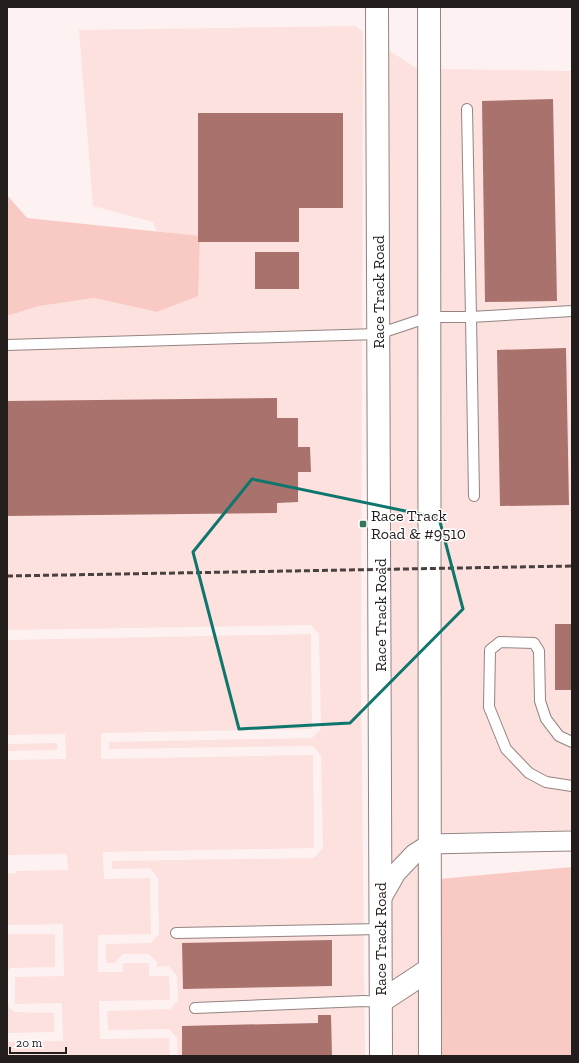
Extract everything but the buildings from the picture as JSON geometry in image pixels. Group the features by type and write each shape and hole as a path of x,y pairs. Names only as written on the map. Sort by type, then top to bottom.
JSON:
{"main road":[{"name":"Race Track Road","path":"378,7 380,1002 382,1052"},
{"path":"429,7 430,1056"},
{"path":"380,1002 430,969"}],"street":[{"path":"380,901 396,873 414,854 430,844 572,841"}],"lane":[{"path":"467,109 474,496"},
{"path":"7,345 378,334 429,317 471,317 572,311"},
{"path":"572,742 559,736 546,719 540,701 539,651 534,643 500,642 490,650 489,707 506,749 529,773 546,782 572,786"},
{"path":"176,933 380,929"},
{"path":"195,1008 364,1001 380,1002"}],"highlighted area":[{"path":"252,479 439,518 463,609 350,723 239,729 193,552"}],"shaded area":[{"path":"355,26 363,32 361,676 365,1056 178,1056 177,1038 169,1029 108,1030 107,1011 170,1009 178,1000 177,976 169,966 157,967 157,962 149,954 123,954 115,963 106,963 106,944 151,943 159,934 158,878 150,868 112,869 112,861 314,858 323,848 321,755 313,746 109,749 109,742 312,738 321,729 319,634 311,625 7,630 7,316 39,306 94,298 157,312 200,236 157,232 153,222 93,206 79,30"},
{"path":"387,49 419,69 420,838 408,846 390,865"},
{"path":"439,69 572,71 572,830 439,833"},
{"path":"7,195 27,218 200,236 198,296 157,312 94,298 39,306 7,316"},
{"path":"311,634 312,729 101,733 101,759 313,755 314,848 103,852 104,879 150,878 151,934 98,935 98,972 123,972 123,963 149,963 149,976 169,976 170,1000 99,1001 100,1039 169,1038 170,1056 7,1056 7,1042 63,1041 62,1003 15,1004 15,977 64,976 63,924 7,925 7,874 16,873 16,871 68,870 67,854 7,855 7,760 66,759 65,734 7,735 7,640"},
{"path":"57,743 57,750 7,751 7,744"},
{"path":"420,863 420,1056 395,1056 390,1042 390,904 403,881"},
{"path":"572,867 572,1056 440,1056 439,879"},
{"path":"7,934 55,934 55,967 10,968 7,971"},
{"path":"7,1005 14,1012 54,1013 54,1032 7,1033"}],"railway":[{"path":"7,576 572,566"}],"place":[{"name":"Race Track Road & #9510","path":"363,524"}]}
